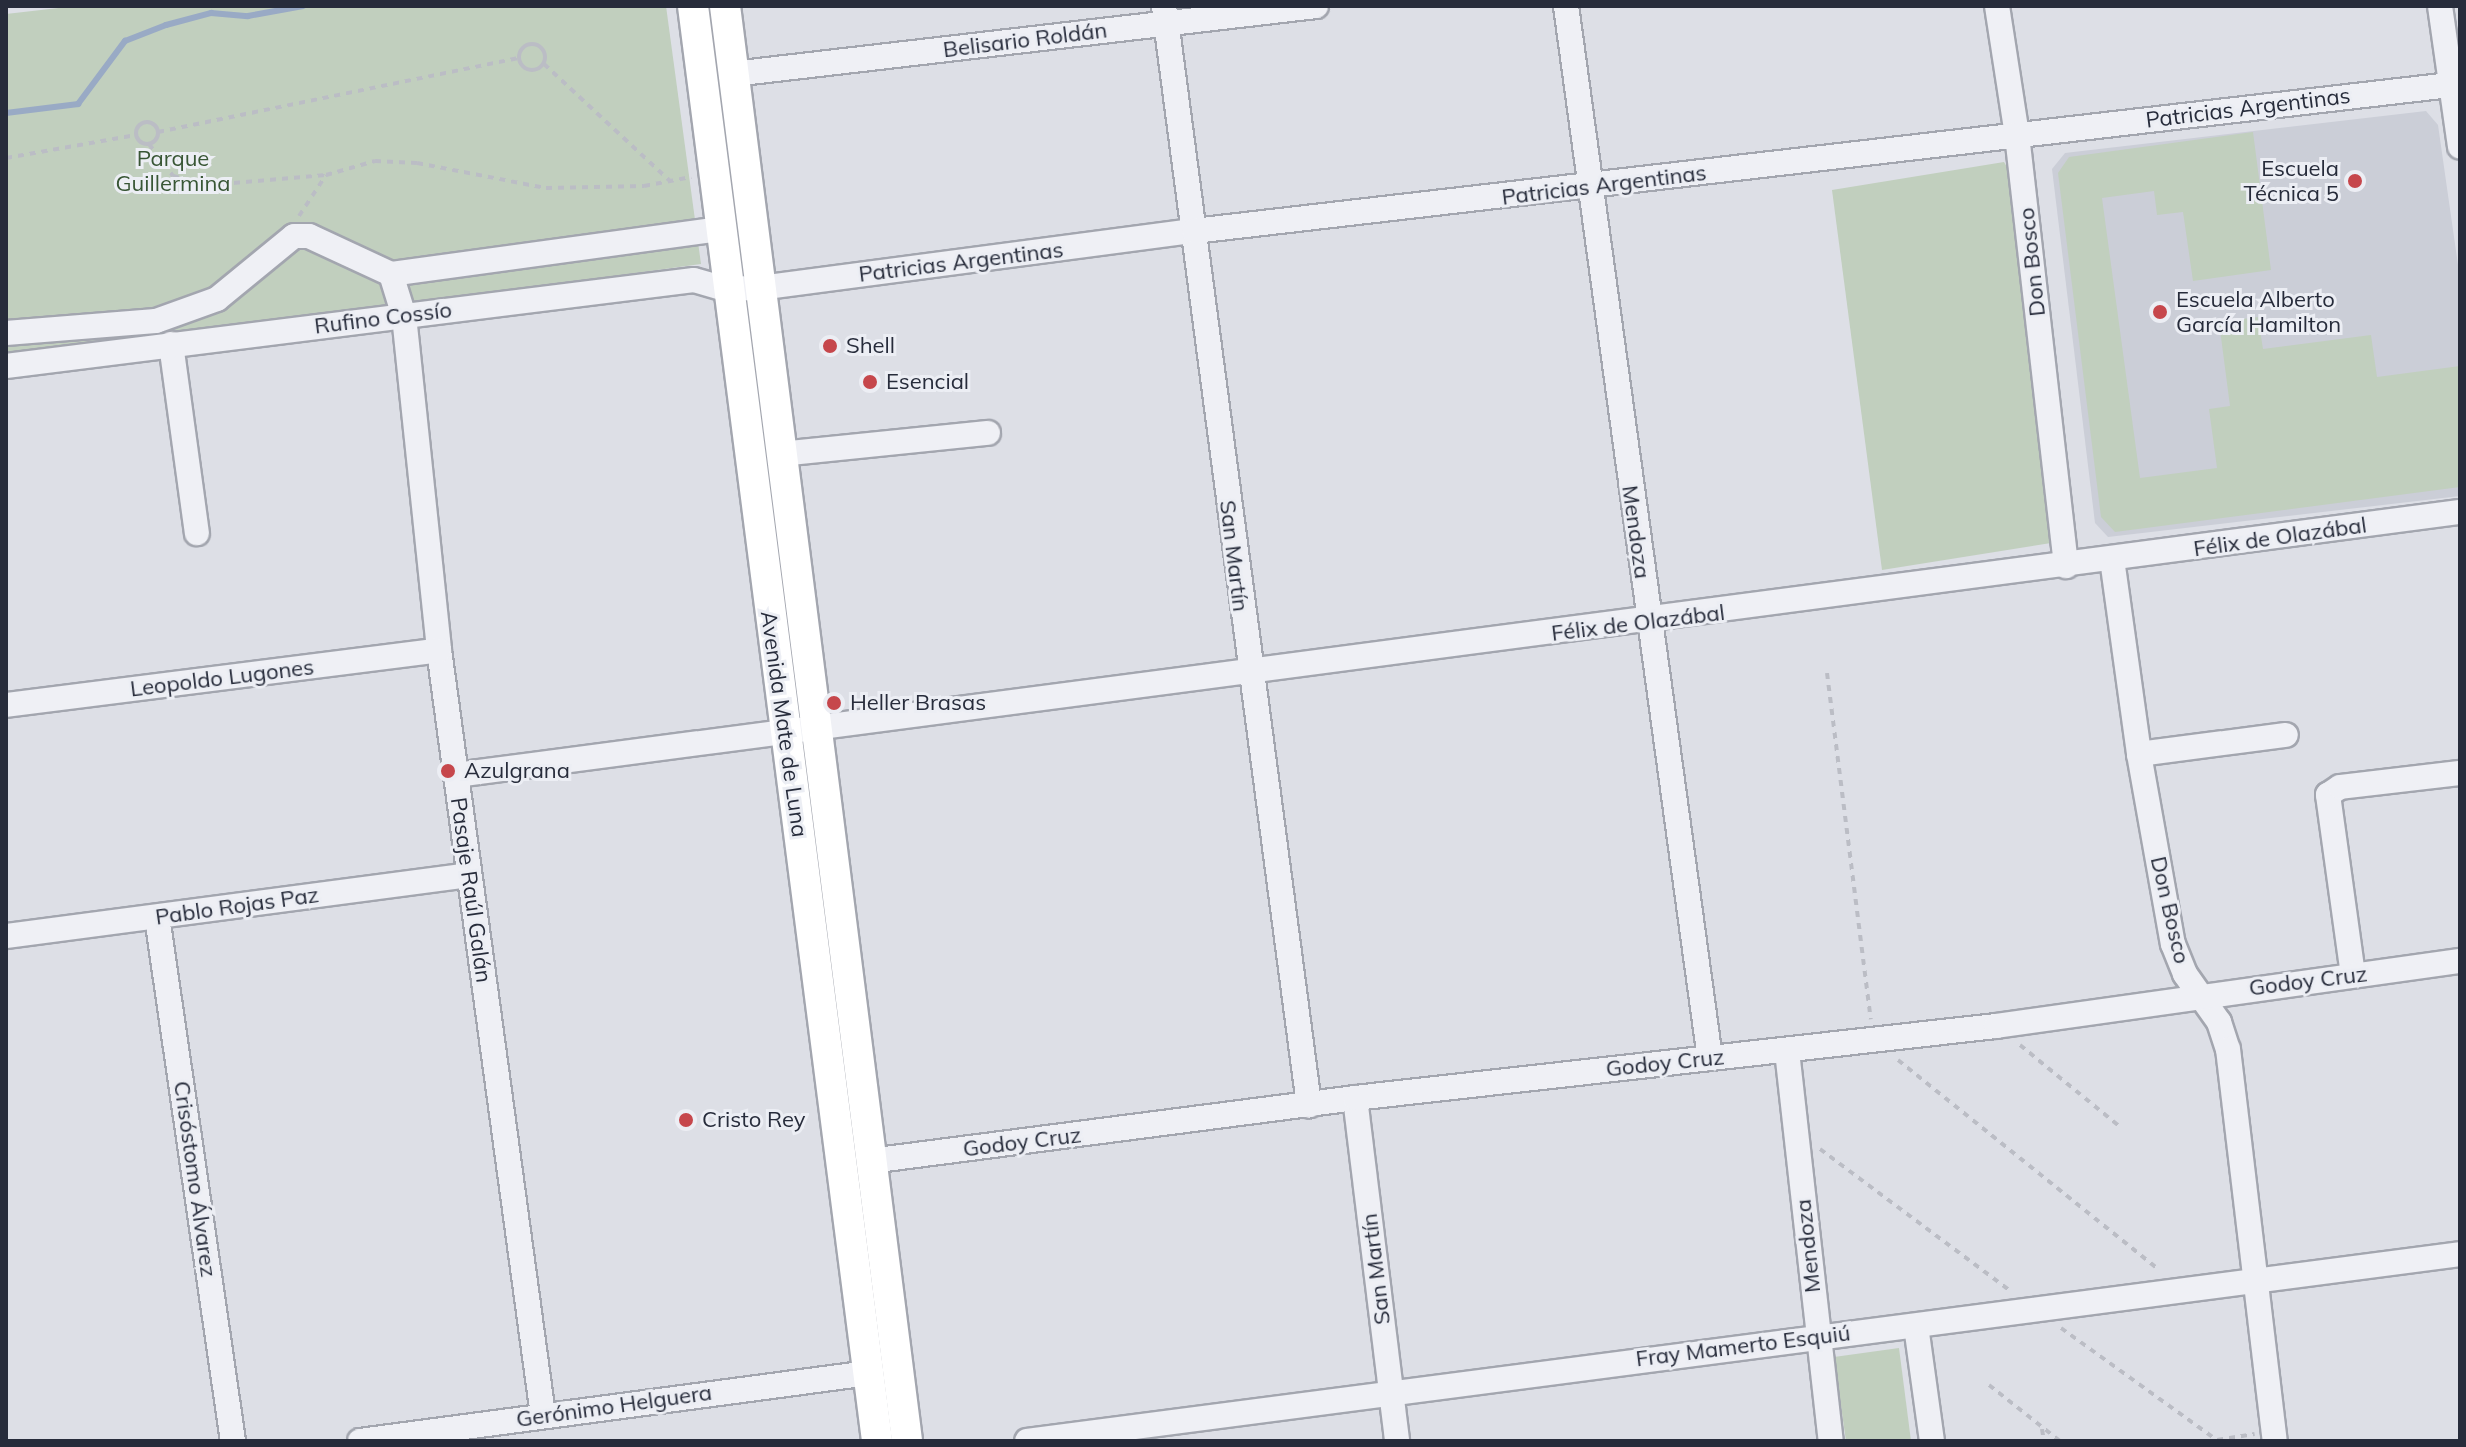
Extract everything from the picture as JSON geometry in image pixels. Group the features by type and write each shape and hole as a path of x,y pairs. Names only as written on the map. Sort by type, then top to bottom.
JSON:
{"main road":[{"name":"Avenida Mate de Luna","path":"693,6 726,289 870,1161 907,1441"},
{"name":"Avenida Mate de Luna","path":"725,6 780,454 801,734 877,1441"}],"street":[{"name":"Belisario Roldán","path":"733,74 1165,14 1316,6"},
{"name":"Mendoza","path":"1566,6 1710,1058"},
{"name":"Don Bosco","path":"1997,6 2017,135 2066,566"},
{"path":"2440,6 2460,147"},
{"name":"San Martín","path":"1165,14 1248,672 1309,1105"},
{"name":"Patricias Argentinas","path":"759,288 1194,231 2450,85"},
{"path":"6,333 156,321 217,299 280,244 309,236 391,274 720,229"},
{"name":"Pasaje Raúl Galán","path":"391,274 404,316 439,650 543,1415"},
{"name":"Rufino Cossío","path":"6,366 694,280 726,289 759,288"},
{"path":"171,344 197,533"},
{"path":"780,454 988,433"},
{"name":"Félix de Olazábal","path":"801,734 2460,512"},
{"name":"Don Bosco","path":"2112,559 2139,754 2173,944 2185,974 2203,995 2228,1049 2275,1441"},
{"name":"Leopoldo Lugones","path":"6,705 439,650"},
{"path":"456,775 801,734"},
{"path":"2139,754 2286,735"},
{"path":"2353,975 2328,795 2340,787 2460,773"},
{"name":"Pablo Rojas Paz","path":"6,936 468,875"},
{"name":"Crisóstomo Álvarez","path":"157,917 233,1441"},
{"name":"Godoy Cruz","path":"870,1161 1355,1098 1996,1026 2460,961"},
{"name":"Mendoza","path":"1787,1051 1831,1441"},
{"name":"San Martín","path":"1355,1098 1397,1441"},
{"name":"Fray Mamerto Esquiú","path":"1027,1441 2460,1254"},
{"path":"1916,1326 1932,1441"},
{"name":"Gerónimo Helguera","path":"360,1441 869,1373"}],"path":[{"path":"149,144 158,132 518,58 527,45 535,44 546,56 544,64"},
{"path":"518,58 529,71 544,64"},
{"path":"544,64 670,181"},
{"path":"136,135 143,123 150,122 158,132"},
{"path":"6,158 136,135 149,144 158,163 191,183 326,175 375,161 417,163 546,188 670,181 714,172"},
{"path":"280,244 326,175"},
{"path":"1996,1026 2119,1126"},
{"path":"1989,1385 2060,1441"},
{"path":"2041,1427 2044,1441"}],"shaded area":[{"path":"2426,111 2438,125 2460,279 2460,496 2108,537 2095,523 2052,169 2065,153"}],"green space":[{"name":"Parque Guillermina","path":"76,6 666,6 701,264 6,359 6,14"},
{"path":"2253,132 2271,270 2193,281 2183,212 2157,215 2154,191 2102,198 2140,478 2217,468 2209,409 2230,406 2219,322 2258,317 2263,349 2371,335 2377,377 2460,366 2460,487 2115,532 2101,517 2058,173 2069,157"},
{"path":"2004,162 2016,182 2051,488 2051,543 1882,570 1832,190"},
{"path":"1899,1348 1911,1441 1846,1441 1834,1357"}],"waterway":[{"path":"6,113 78,104 125,41 166,25 211,13 248,16 303,6"}],"place":[{"name":"Escuela Técnica 5","path":"2355,181"},
{"name":"Escuela Alberto García Hamilton","path":"2160,312"},
{"name":"Shell","path":"830,346"},
{"name":"Esencial","path":"870,382"},
{"name":"Heller Brasas","path":"834,703"},
{"name":"Azulgrana","path":"448,771"},
{"name":"Cristo Rey","path":"686,1120"}]}
